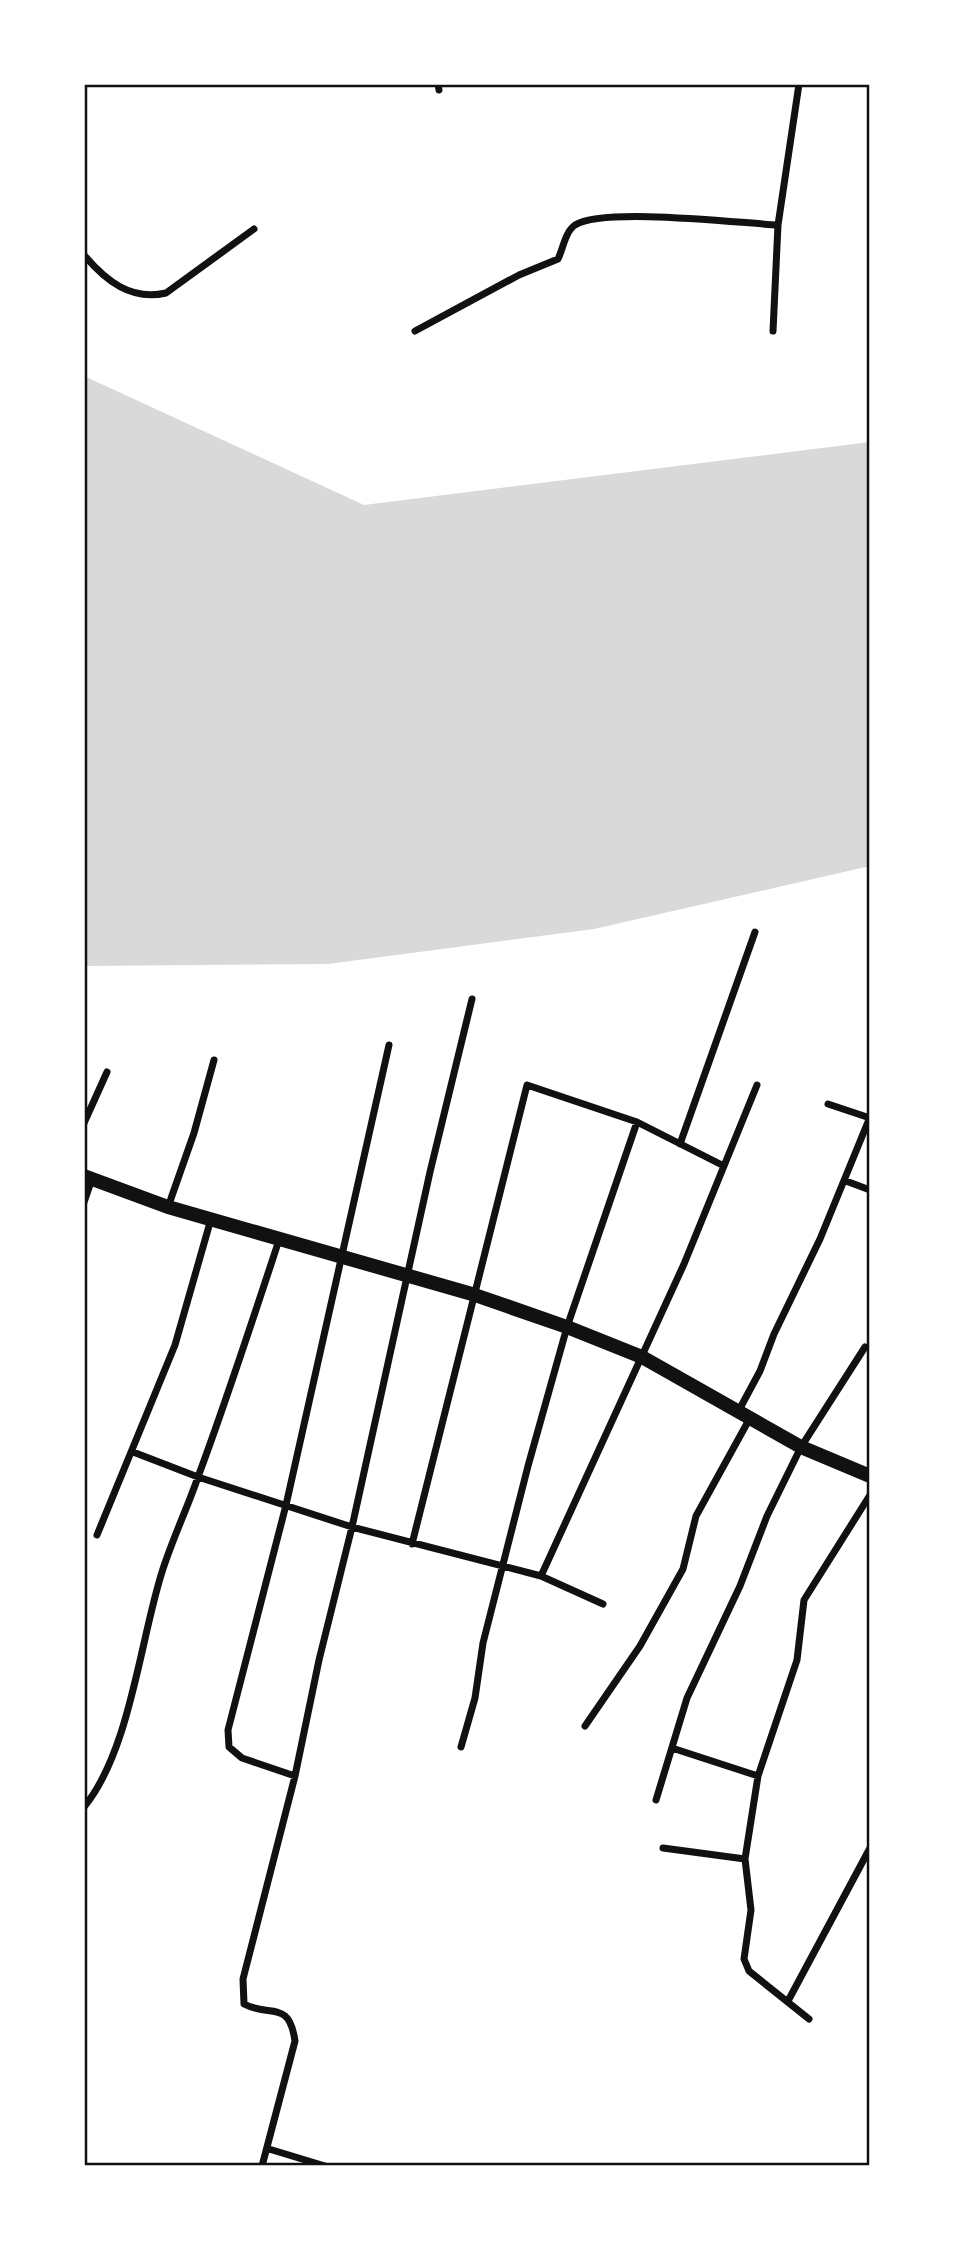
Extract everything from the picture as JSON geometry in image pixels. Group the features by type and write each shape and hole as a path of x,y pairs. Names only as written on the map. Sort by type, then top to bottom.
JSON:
{"main road":[{"path":"88,1178 168,1207 472,1294 567,1327 642,1357 802,1447 870,1474"}],"street":[{"path":"773,331 778,225 799,84"},
{"path":"415,331 519,275 558,259 569,230 584,221 648,217 778,225"},
{"path":"84,256 112,282 130,292 149,297 166,293 254,229"},
{"path":"680,1144 755,932"},
{"path":"262,2166 269,2149 295,2040 292,2024 285,2014 274,2010 255,2010 244,2004 241,1993 295,1776 318,1660 352,1527 406,1276 472,999"},
{"path":"295,1776 242,1758 229,1747 228,1730 286,1505 389,1045"},
{"path":"168,1207 194,1133 214,1060"},
{"path":"84,1123 107,1072"},
{"path":"412,1544 472,1294 527,1085 637,1122 723,1166"},
{"path":"541,1576 642,1357 757,1085"},
{"path":"585,1726 640,1646 684,1570 696,1516 744,1416 774,1334 846,1181 870,1117 828,1104"},
{"path":"461,1747 475,1698 483,1643 567,1327 637,1122"},
{"path":"84,1202 88,1178"},
{"path":"846,1181 870,1190"},
{"path":"97,1535 175,1345 211,1219"},
{"path":"84,1807 99,1790 108,1768 135,1680 162,1572 198,1477 279,1240"},
{"path":"656,1800 687,1698 740,1586 767,1516 802,1447 864,1347"},
{"path":"133,1452 198,1477 352,1527 541,1576 603,1604"},
{"path":"809,2019 749,1972 744,1959 751,1900 745,1859 758,1776 797,1660 804,1600 870,1495"},
{"path":"673,1748 758,1776"},
{"path":"663,1848 745,1859"},
{"path":"788,2001 870,1848"},
{"path":"269,2149 325,2166"}],"shaded area":[{"path":"84,376 364,505 870,442 870,866 594,929 328,964 84,966"}]}
